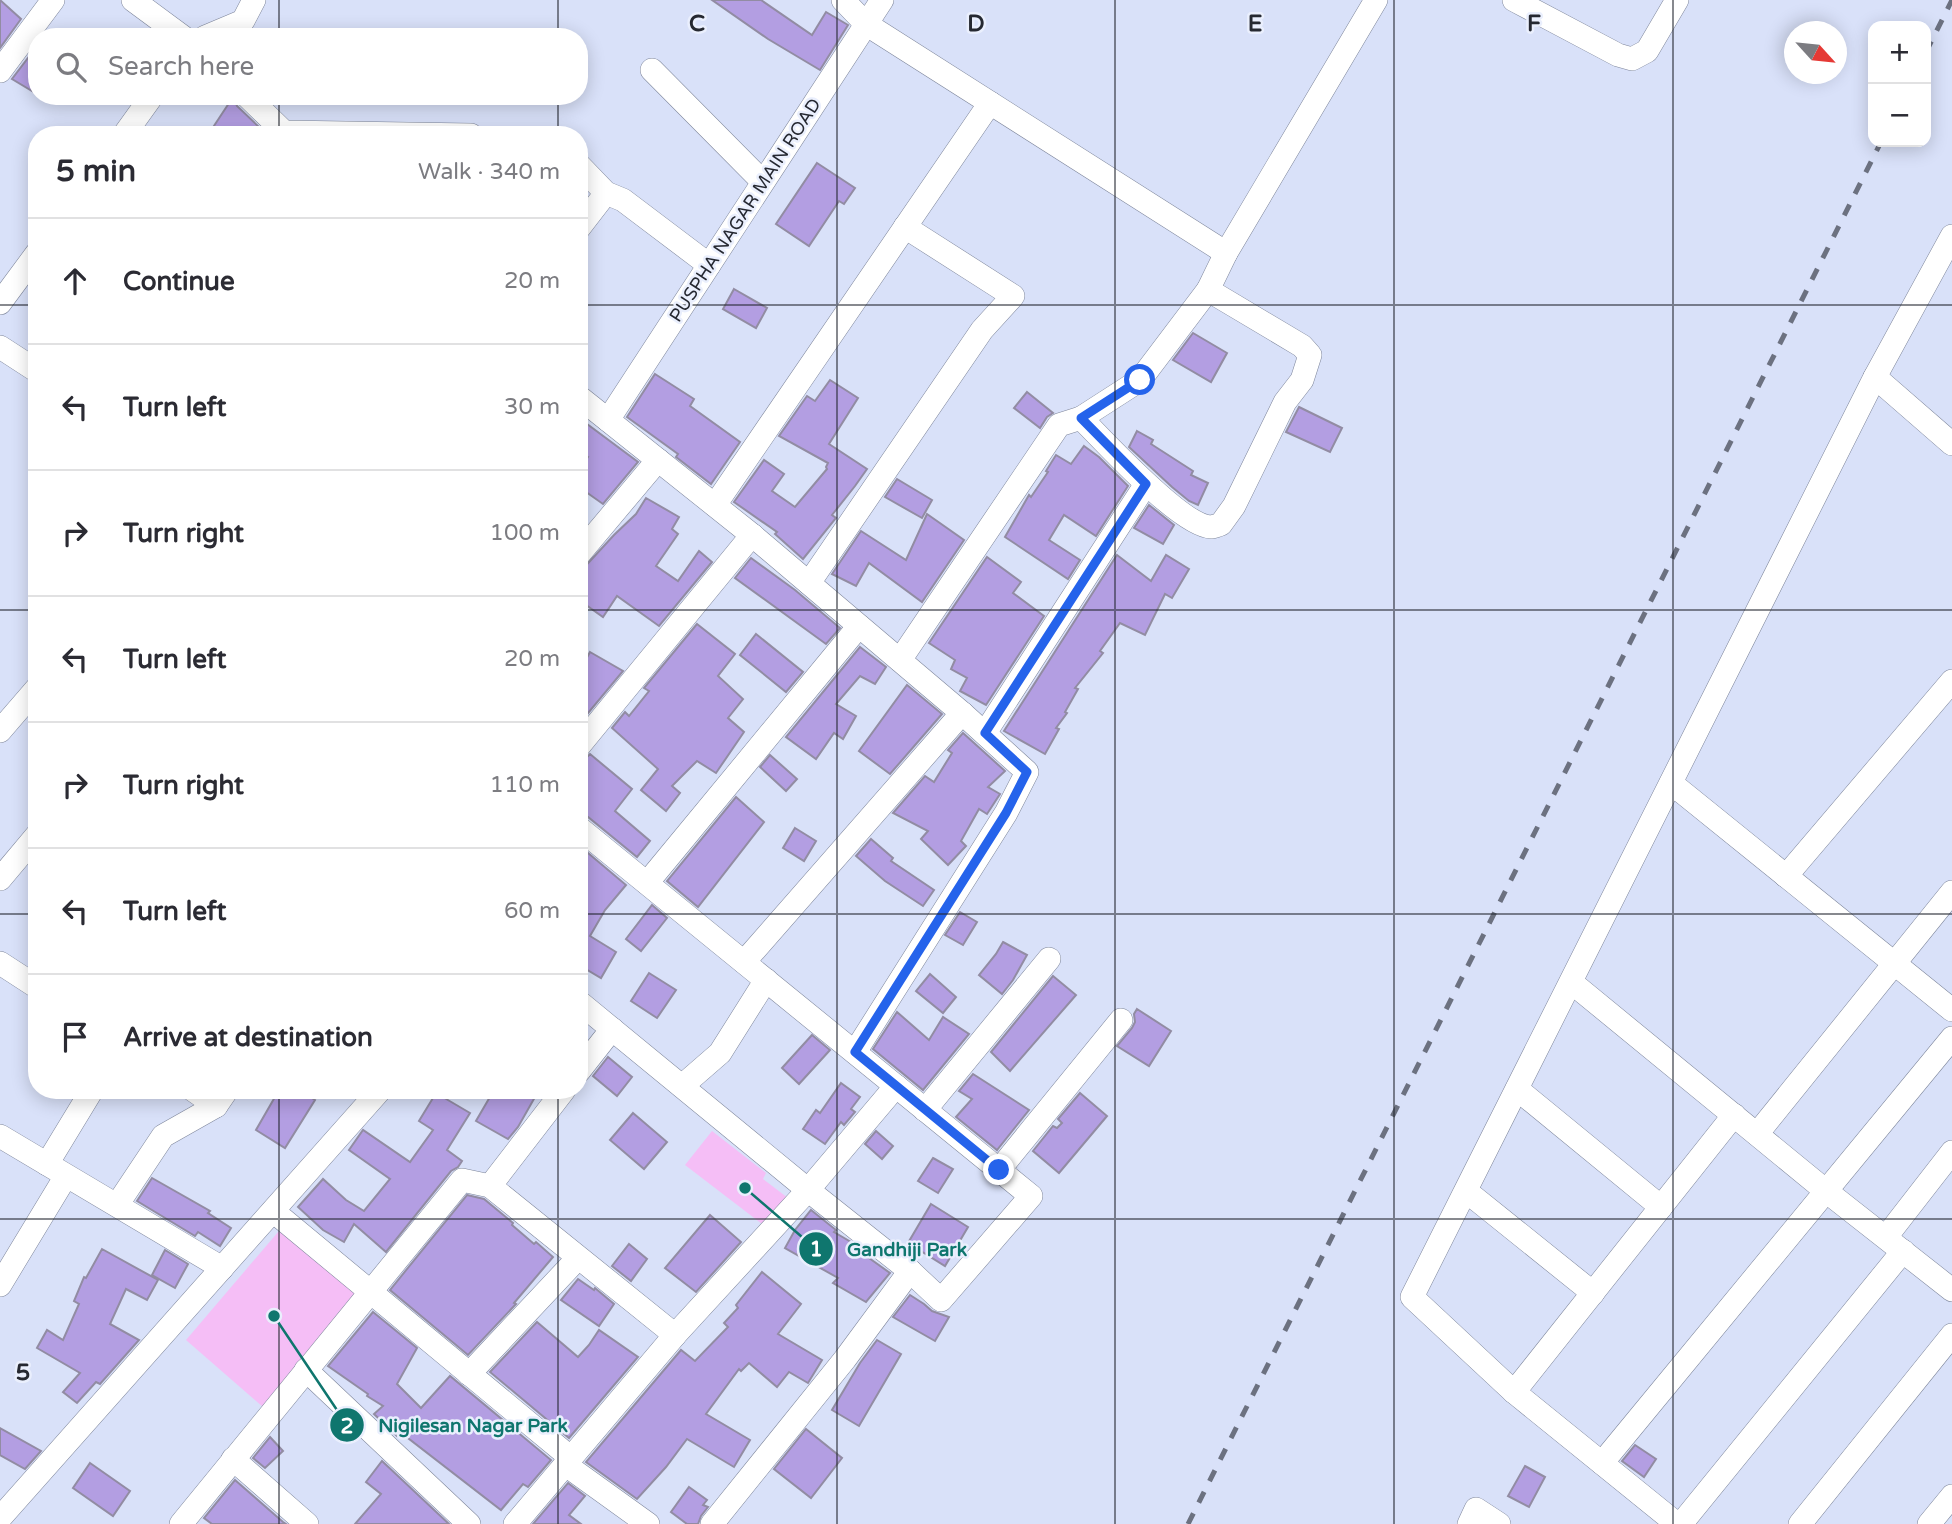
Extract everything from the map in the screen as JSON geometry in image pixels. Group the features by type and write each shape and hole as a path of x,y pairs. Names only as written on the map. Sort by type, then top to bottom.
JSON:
{"street":[{"path":"32,28 53,0"},
{"path":"133,0 171,28"},
{"path":"226,28 243,21 254,0"},
{"path":"843,0 866,24 1226,253"},
{"name":"PUSPHA NAGAR MAIN ROAD","path":"608,420 881,0"},
{"path":"900,660 1059,425 1081,418 1140,380 1208,290 1226,253 1376,0"},
{"path":"1514,0 1618,55 1632,58 1647,51 1677,0"},
{"path":"0,71 28,33"},
{"path":"652,70 764,180"},
{"path":"715,505 990,103"},
{"path":"130,126 146,105"},
{"path":"256,105 276,126"},
{"path":"588,174 606,193 623,200 709,265"},
{"path":"588,216 606,193"},
{"path":"809,583 982,330 1013,296 905,227"},
{"path":"1952,236 1875,377 1412,1297 1514,1392 1679,1524 1894,1244 1952,1152"},
{"path":"0,303 28,265"},
{"path":"1081,418 1146,484 1197,523 1211,527 1221,524 1234,506 1285,402 1302,380 1310,355 1302,346 1208,290"},
{"path":"0,346 28,365"},
{"path":"1875,377 1952,444"},
{"path":"588,404 752,535 962,713 1027,772 1006,813 855,1052"},
{"path":"588,543 658,460"},
{"path":"985,733 1146,484"},
{"path":"588,735 752,535"},
{"path":"647,883 859,626"},
{"path":"1786,876 1952,681"},
{"path":"1,727 28,698"},
{"path":"744,962 962,713"},
{"path":"1671,783 1952,1010"},
{"path":"588,840 647,883 1031,1196 940,1300 911,1271 588,1009"},
{"path":"0,879 28,846"},
{"path":"1757,1134 1952,893"},
{"path":"925,1110 1049,959"},
{"path":"0,963 28,981"},
{"path":"682,1086 719,1053 766,980"},
{"path":"1571,982 1826,1191 1952,1290"},
{"path":"999,1170 1121,1020"},
{"path":"588,1060 612,1029"},
{"path":"1602,1464 1952,1038"},
{"path":"515,1524 675,1335 808,1190 896,1086"},
{"path":"1517,1089 1661,1207"},
{"path":"0,1285 89,1099"},
{"path":"117,1205 163,1136 220,1099"},
{"path":"0,1518 372,1099"},
{"path":"490,1186 557,1099"},
{"path":"1514,1392 1734,1115"},
{"path":"0,1136 222,1268"},
{"path":"181,1524 461,1180 490,1186 675,1335"},
{"path":"1466,1191 1593,1293"},
{"path":"273,1211 469,1374 637,1521"},
{"path":"469,1374 578,1258"},
{"path":"712,1524 845,1359 911,1271"},
{"path":"1800,1524 1952,1335"},
{"path":"306,1370 469,1524"},
{"path":"233,1459 307,1524"},
{"path":"1929,1524 1952,1496"},
{"path":"1469,1524 1476,1509 1499,1524"}],"shaded area":[{"path":"712,1131 766,1173 763,1179 788,1198 766,1227 685,1165"},
{"path":"284,1225 362,1292 263,1407 186,1340"}],"building":[{"path":"0,0 21,19 0,48"},
{"path":"712,0 761,0 812,35 826,12 848,25 820,70 768,39"},
{"path":"28,58 28,89 12,79"},
{"path":"228,105 237,105 258,126 214,126"},
{"path":"817,163 855,188 844,204 839,201 809,246 776,224"},
{"path":"734,289 767,308 756,328 723,309"},
{"path":"1193,333 1227,353 1211,382 1173,360"},
{"path":"655,374 694,399 690,406 740,442 711,484 676,457 678,454 627,417"},
{"path":"830,380 858,398 829,444 867,469 832,515 836,518 803,559 775,534 777,532 734,502 764,460 784,474 772,491 795,507 827,469 828,463 779,436 807,396 815,401"},
{"path":"1027,392 1053,413 1040,428 1014,408"},
{"path":"1299,407 1342,428 1330,452 1286,432"},
{"path":"588,425 638,462 603,504 588,493"},
{"path":"1137,431 1153,440 1151,444 1193,471 1191,475 1208,483 1198,505 1172,487 1129,447"},
{"path":"1084,446 1128,486 1096,536 1064,515 1049,540 1080,560 1068,579 1005,537 1029,495 1031,497 1048,472 1046,471 1056,455 1071,464"},
{"path":"897,479 932,500 922,518 885,497"},
{"path":"646,498 679,517 672,529 678,534 656,566 678,581 699,551 712,562 659,626 617,596 603,617 588,606 588,563 636,514"},
{"path":"1149,505 1174,525 1163,544 1134,528"},
{"path":"927,514 964,540 922,602 869,563 856,586 832,574 861,531 906,560"},
{"path":"1117,555 1151,581 1166,555 1189,569 1172,598 1165,594 1145,635 1120,623 1100,651 1103,653 1075,688 1078,689 1045,754 1004,731"},
{"path":"987,557 1021,582 1013,593 1044,616 986,705 960,691 967,678 951,669 955,660 929,643"},
{"path":"751,558 840,628 826,644 735,578"},
{"path":"697,624 735,654 718,676 743,699 728,718 744,732 716,773 697,761 672,786 680,793 666,811 641,790 658,769 612,728 625,712 629,716 649,691 644,688"},
{"path":"756,634 803,672 786,692 740,655"},
{"path":"860,647 886,667 875,684 860,676 836,704 856,716 843,739 834,733 816,759 786,737"},
{"path":"590,652 623,671 588,713"},
{"path":"907,685 942,714 890,774 859,751"},
{"path":"963,733 1005,771 988,787 1000,794 987,814 979,809 961,841 966,846 948,865 921,839 928,831 893,813 925,776 934,782 952,753 948,750"},
{"path":"590,754 632,789 615,811 650,841 637,857 588,817"},
{"path":"770,755 797,779 786,791 760,767"},
{"path":"736,797 764,822 698,907 667,881"},
{"path":"795,828 816,841 804,861 783,848"},
{"path":"871,839 893,858 891,861 934,890 923,906 885,881 856,856"},
{"path":"588,853 626,885 605,910 590,936 616,952 601,978 588,970"},
{"path":"652,905 667,918 641,951 626,939"},
{"path":"960,912 977,922 963,945 945,935"},
{"path":"1003,942 1027,955 1002,994 979,975"},
{"path":"649,973 676,990 657,1018 631,1001"},
{"path":"930,974 956,997 943,1013 916,991"},
{"path":"1053,976 1076,995 1010,1071 991,1052"},
{"path":"1137,1009 1171,1031 1149,1066 1117,1046 1132,1028"},
{"path":"897,1012 929,1040 943,1017 969,1034 923,1090 873,1049"},
{"path":"812,1035 830,1050 799,1084 782,1068"},
{"path":"608,1057 632,1077 617,1096 593,1076"},
{"path":"973,1074 1029,1110 997,1150 956,1117 972,1099 959,1091"},
{"path":"841,1083 860,1097 851,1109 855,1112 844,1125 841,1122 825,1144 803,1129 816,1110 820,1113"},
{"path":"1080,1093 1107,1116 1059,1173 1033,1151 1053,1126 1057,1128 1062,1123 1058,1119"},
{"path":"274,1099 315,1100 285,1148 256,1130"},
{"path":"432,1099 446,1099 470,1113 447,1150 462,1161 386,1252 354,1224 344,1242 323,1230 298,1207 323,1179 346,1200 364,1211 390,1179 349,1150 363,1130 410,1162 433,1130 419,1121"},
{"path":"489,1099 534,1099 508,1139 476,1121"},
{"path":"633,1113 667,1142 644,1169 610,1140"},
{"path":"876,1131 893,1146 882,1159 865,1144"},
{"path":"933,1158 953,1169 938,1193 918,1181"},
{"path":"152,1178 210,1211 208,1213 231,1228 220,1246 198,1232 195,1236 137,1201"},
{"path":"467,1195 484,1199 534,1244 536,1242 553,1257 514,1303 516,1304 468,1355 390,1290"},
{"path":"931,1204 968,1227 945,1266 908,1243"},
{"path":"811,1210 836,1230 834,1232 890,1273 866,1302 833,1283 838,1278 785,1248"},
{"path":"710,1215 741,1242 696,1292 665,1268"},
{"path":"629,1244 647,1259 631,1281 612,1266"},
{"path":"102,1249 158,1280 147,1300 126,1289 110,1324 139,1340 100,1384 96,1382 77,1403 63,1392 80,1373 37,1348 47,1330 63,1340 79,1304 74,1301 84,1277 86,1278"},
{"path":"165,1250 188,1264 175,1288 152,1275"},
{"path":"762,1272 801,1304 778,1334 822,1360 808,1383 789,1372 777,1387 749,1363 741,1371 739,1369 706,1414 750,1440 734,1467 687,1439 637,1499 586,1462 681,1350 695,1361 728,1327 724,1323 738,1308 736,1305"},
{"path":"578,1279 594,1290 595,1288 614,1304 599,1326 561,1300"},
{"path":"910,1295 932,1311 949,1317 935,1341 893,1317"},
{"path":"373,1312 417,1348 397,1384 421,1408 450,1376 551,1460 528,1487 523,1484 501,1510 400,1432 397,1436 374,1414 383,1406 328,1366"},
{"path":"537,1322 578,1357 599,1330 638,1357 569,1438 490,1372"},
{"path":"877,1340 901,1354 859,1426 832,1410"},
{"path":"0,1428 41,1451 25,1469 0,1455"},
{"path":"806,1429 842,1458 811,1498 774,1469"},
{"path":"270,1437 283,1451 265,1468 253,1458"},
{"path":"1635,1445 1656,1459 1644,1477 1622,1461"},
{"path":"382,1461 449,1524 355,1524 381,1494 366,1482"},
{"path":"90,1463 130,1491 113,1516 73,1488"},
{"path":"1525,1466 1545,1477 1529,1507 1508,1496"},
{"path":"235,1480 286,1524 212,1524 204,1518"},
{"path":"568,1483 585,1496 569,1515 581,1524 533,1524"},
{"path":"689,1487 707,1500 703,1505 708,1507 698,1524 687,1524 671,1512"}],"railway":[{"path":"1931,42 1952,0"},
{"path":"1188,1524 1878,147"}],"place":[{"name":"Gandhiji Park","path":"745,1188"},
{"name":"Nigilesan Nagar Park","path":"274,1316"}],"route":[{"path":"999,1170 855,1052 1006,813 1027,772 985,733 1146,484 1081,418 1140,380"}]}
